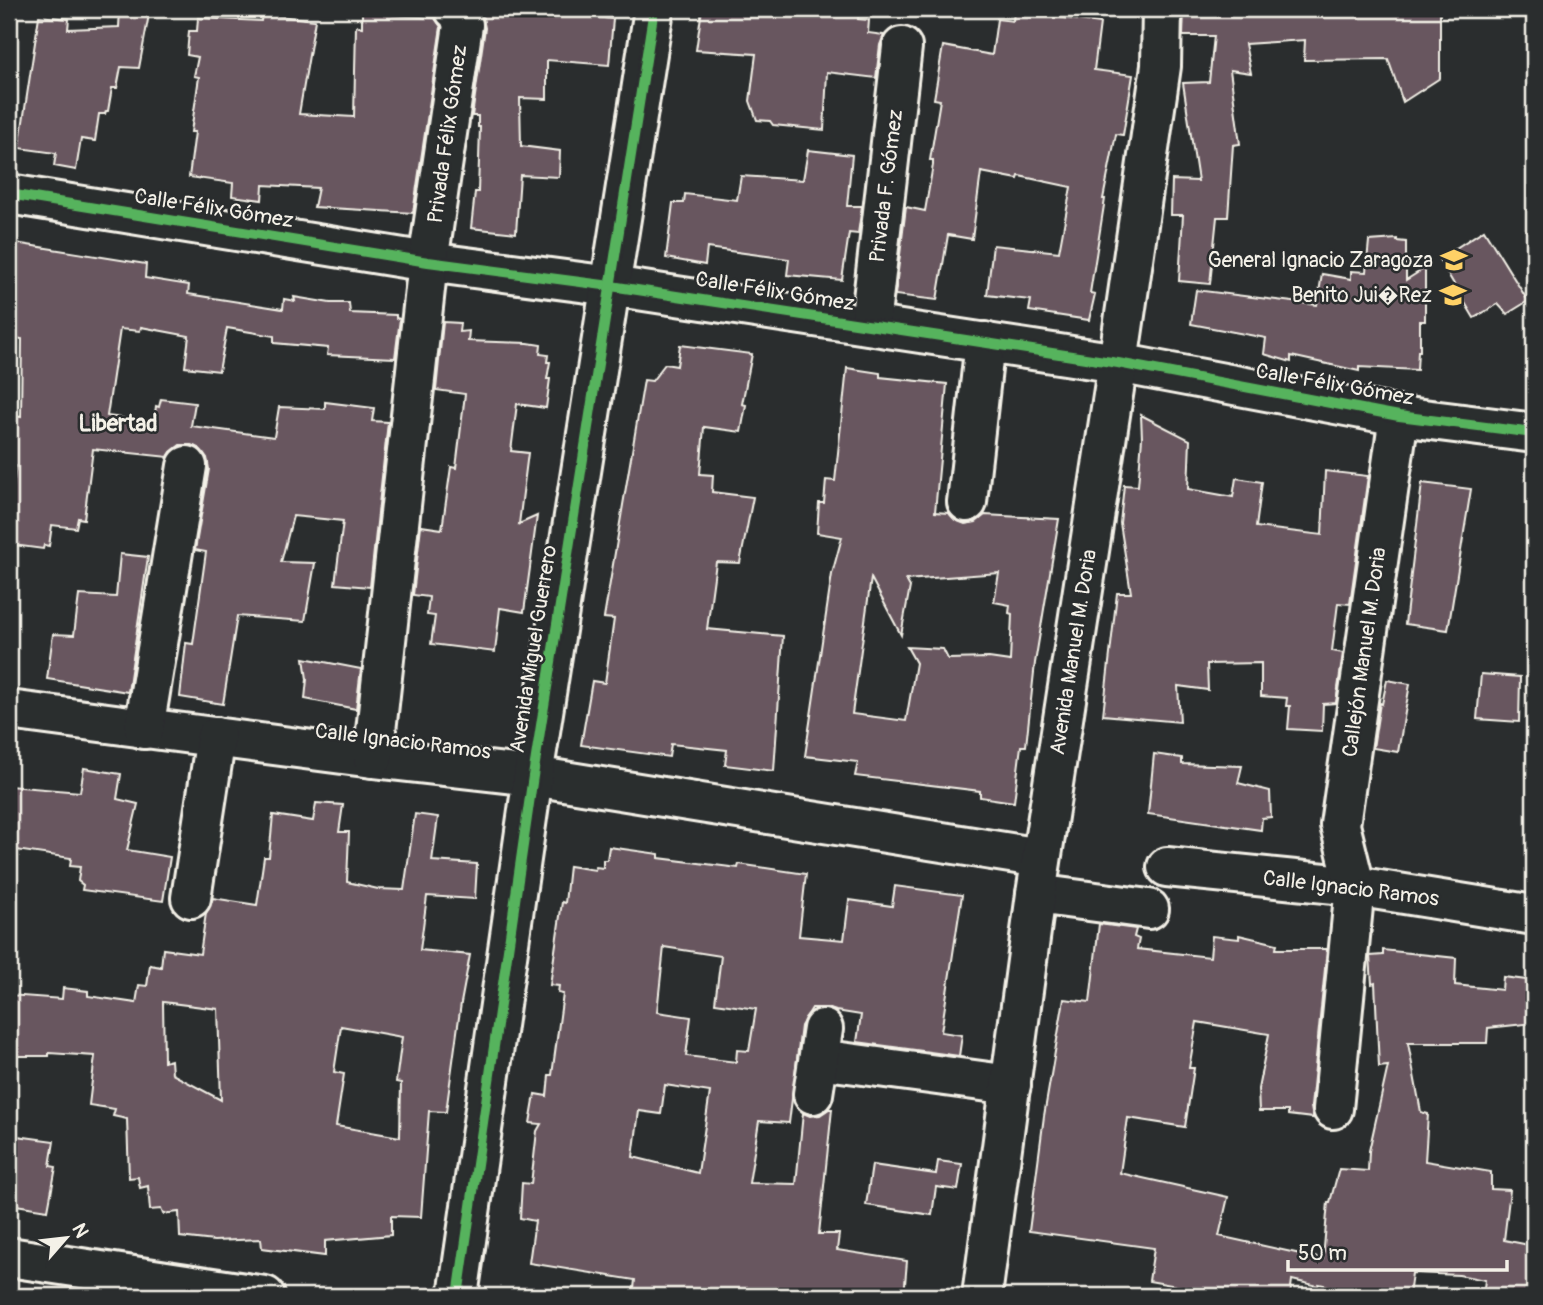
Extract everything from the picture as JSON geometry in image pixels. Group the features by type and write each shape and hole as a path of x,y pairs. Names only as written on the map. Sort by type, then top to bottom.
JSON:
{"street":[{"name":"Privada Félix Gómez","path":"428,262 463,24 458,11 454,9"},
{"name":"Avenida Miguel Guerrero","path":"457,1296 533,776 654,9"},
{"name":"Avenida Manuel M. Doria","path":"982,1296 1039,876 1161,66 1162,9"},
{"name":"Privada F. Gómez","path":"870,325 902,47"},
{"name":"Calle Félix Gómez","path":"9,194 428,262 611,286 985,342 1118,363 1399,416 1534,433"},
{"path":"373,758 428,262"},
{"path":"967,502 985,342"},
{"name":"Callejón Manuel M. Doria","path":"1333,1109 1355,887 1340,825 1399,416"},
{"path":"144,729 187,466"},
{"name":"Calle Ignacio Ramos","path":"9,710 373,758 533,776 1039,876 1149,909"},
{"path":"191,898 216,737"},
{"name":"Calle Ignacio Ramos","path":"1167,866 1355,887 1534,915"},
{"path":"818,1061 1011,1085"},
{"path":"9,1257 219,1293 265,1296"}],"building":[{"path":"120,9 150,9 139,68 121,67 117,88 112,88 108,111 99,114 95,141 81,139 76,170 54,166 56,153 19,148 39,16 69,19 68,29 119,27"},
{"path":"481,9 563,14 563,9 596,9 595,17 613,19 609,65 547,60 547,99 520,98 521,146 560,151 559,177 520,175 516,233 471,228 475,192 478,192 480,127 478,116 472,116 485,28"},
{"path":"702,9 859,9 858,19 869,20 868,33 884,35 880,45 876,78 827,72 824,130 773,125 770,121 757,120 750,101 756,54 696,50"},
{"path":"1184,9 1440,9 1440,78 1403,102 1388,59 1304,60 1305,40 1245,44 1251,73 1230,70 1240,144 1233,145 1228,217 1217,217 1210,284 1179,281 1183,215 1171,215 1172,180 1198,181 1183,83 1209,82 1214,36 1183,36"},
{"path":"362,10 435,18 441,27 413,213 314,207 318,188 263,185 262,200 232,196 233,183 189,177 195,132 191,132 199,77 194,76 198,57 187,55 189,31 197,31 198,18 261,21 262,14 315,20 299,114 354,117 356,26 362,27"},
{"path":"1014,11 1100,23 1094,70 1133,75 1123,135 1116,134 1103,199 1090,293 1095,294 1089,320 1029,311 1031,300 987,295 993,245 1059,252 1071,187 1019,176 1018,179 981,172 972,239 948,235 937,300 895,295 906,207 925,211 940,100 934,99 943,46 992,55 997,19 1013,21"},
{"path":"808,150 852,155 847,206 862,206 858,234 849,233 842,280 787,275 789,259 707,248 705,265 666,258 673,203 684,203 685,194 737,200 741,176 803,180"},
{"path":"1484,230 1528,301 1507,314 1498,304 1474,318 1439,259"},
{"path":"1397,239 1406,242 1406,280 1425,268 1425,321 1420,321 1417,370 1359,367 1359,371 1291,356 1291,362 1264,354 1266,338 1191,324 1196,290 1317,305 1322,274 1351,279 1351,271 1366,272 1369,241"},
{"path":"9,242 146,264 145,278 189,285 188,294 283,309 284,299 295,301 294,297 349,303 350,313 396,315 396,318 400,319 395,358 327,355 328,348 274,343 274,336 227,328 219,371 185,367 189,336 141,327 140,331 120,329 107,416 154,422 156,406 159,407 161,399 195,403 191,426 274,437 279,407 325,409 325,402 374,408 372,421 388,422 370,587 335,584 343,521 293,516 281,562 315,563 305,621 237,616 223,704 180,697 186,643 193,644 206,552 195,550 209,469 207,458 200,449 191,445 180,445 168,457 93,449 84,519 78,518 76,528 52,525 49,546 44,545 43,549 13,545 15,532 9,531 9,519 16,466 9,465 9,415 21,417 22,339 9,337"},
{"path":"443,322 460,323 459,332 469,331 468,341 541,345 540,354 548,355 547,362 550,362 546,408 517,404 511,451 528,453 519,524 537,516 524,612 500,608 495,652 431,644 435,616 427,615 429,597 413,595 421,526 442,529 451,467 456,468 465,394 436,390"},
{"path":"680,345 752,354 742,404 746,405 741,432 704,427 700,474 713,475 712,492 753,497 740,563 716,562 707,629 783,636 774,771 725,765 727,750 671,744 669,757 581,745 592,681 605,683 614,619 604,618 644,380 652,381 665,364 677,366"},
{"path":"847,368 880,373 880,377 947,384 935,512 949,513 955,520 965,524 976,522 985,515 1059,519 1035,663 1026,746 1021,746 1014,802 980,797 980,791 855,776 858,762 805,756 832,574 842,537 817,533 819,503 824,503 826,480 835,481","holes":["999,573 994,602 1010,605 1010,661 989,658 948,659 943,649 907,647 916,663 906,721 852,714 871,578 901,635 910,587 906,580"]},
{"path":"1141,415 1190,440 1188,489 1233,497 1236,478 1262,482 1256,527 1322,535 1325,471 1368,476 1350,604 1338,603 1332,651 1343,653 1336,703 1323,704 1322,731 1288,729 1290,706 1286,706 1287,698 1261,696 1261,663 1207,664 1208,690 1178,686 1180,722 1103,715 1117,593 1131,593 1120,523 1124,485 1138,486"},
{"path":"1422,483 1471,489 1448,630 1405,624"},
{"path":"120,554 148,557 128,692 47,679 53,634 74,635 79,595 116,597"},
{"path":"304,658 361,669 356,709 305,699 307,679"},
{"path":"1481,674 1520,677 1519,722 1477,719"},
{"path":"1387,680 1410,684 1398,752 1373,748 1380,703 1382,704"},
{"path":"1154,754 1182,758 1182,764 1242,766 1238,783 1270,791 1271,817 1262,818 1261,830 1148,814"},
{"path":"84,768 121,774 117,799 138,804 127,850 170,857 163,901 82,890 83,885 78,881 80,867 70,866 71,858 9,849 9,786 80,792"},
{"path":"316,803 343,805 339,832 349,832 347,882 378,889 404,890 415,814 438,817 432,861 477,864 475,899 427,896 420,950 470,955 446,1112 429,1111 421,1217 391,1216 391,1235 325,1241 325,1256 262,1248 261,1239 214,1241 180,1237 179,1212 163,1214 161,1209 150,1210 148,1186 140,1188 138,1177 129,1178 127,1119 113,1116 115,1109 89,1105 95,1056 49,1053 49,1056 9,1056 9,995 62,999 63,988 88,991 88,996 136,1003 139,985 147,986 150,965 161,967 163,949 200,954 206,913 213,898 257,905 264,857 269,857 273,815 313,821","holes":["163,1002 218,1009 221,1100 172,1074 171,1060 164,1062","341,1026 402,1037 396,1082 401,1083 400,1137 336,1126 344,1074 334,1072"]},
{"path":"609,847 659,854 659,858 738,868 739,864 806,874 799,936 844,940 849,900 892,906 895,886 962,895 941,1032 962,1035 959,1056 857,1042 861,1015 827,1008 812,1008 801,1026 789,1123 759,1121 749,1183 796,1184 803,1113 810,1116 820,1115 832,1109 819,1234 839,1234 837,1250 907,1261 904,1296 825,1296 792,1292 792,1296 633,1296 635,1280 529,1263 535,1221 520,1218 522,1183 531,1184 537,1131 541,1124 530,1123 535,1094 547,1096 549,1075 552,1075 563,994 558,993 559,986 550,985 562,902 565,903 569,866 595,870 596,867 603,868 603,860 607,860","holes":["664,947 721,956 715,1003 756,1009 749,1051 737,1050 736,1062 686,1056 691,1017 657,1012","665,1085 710,1092 698,1173 633,1157 639,1111 661,1114"]},
{"path":"1099,924 1136,929 1134,937 1139,939 1137,949 1210,957 1212,936 1239,939 1239,935 1277,944 1276,949 1327,949 1311,1107 1313,1118 1288,1115 1288,1111 1259,1111 1258,1089 1269,1034 1197,1022 1189,1068 1194,1068 1185,1127 1128,1118 1120,1173 1228,1197 1219,1236 1323,1259 1328,1202 1339,1169 1368,1171 1369,1151 1388,1066 1379,1067 1375,983 1372,984 1370,956 1383,955 1383,950 1456,958 1455,985 1502,990 1503,977 1534,981 1534,1023 1488,1028 1487,1043 1408,1043 1421,1112 1428,1114 1425,1161 1491,1172 1491,1189 1510,1190 1504,1240 1534,1246 1534,1296 1483,1296 1485,1280 1459,1275 1412,1273 1409,1296 1371,1296 1292,1280 1290,1296 1215,1296 1216,1293 1149,1281 1154,1248 1029,1231 1044,1116 1064,999 1090,1002"},
{"path":"17,1136 54,1141 50,1166 56,1167 48,1210 9,1204 9,1139 16,1141"},
{"path":"938,1161 962,1164 958,1190 936,1187 932,1215 866,1205 872,1165 936,1174"}],"cycle path":[{"path":"458,1296 533,776 654,9"},
{"path":"9,194 428,262 611,286 1118,363 1399,416 1534,433"}],"place":[{"name":"General Ignacio Zaragoza","path":"1454,260"},
{"name":"Benito Jui�Rez","path":"1453,295"}],"district":[{"name":"Libertad","path":"118,423"}]}
